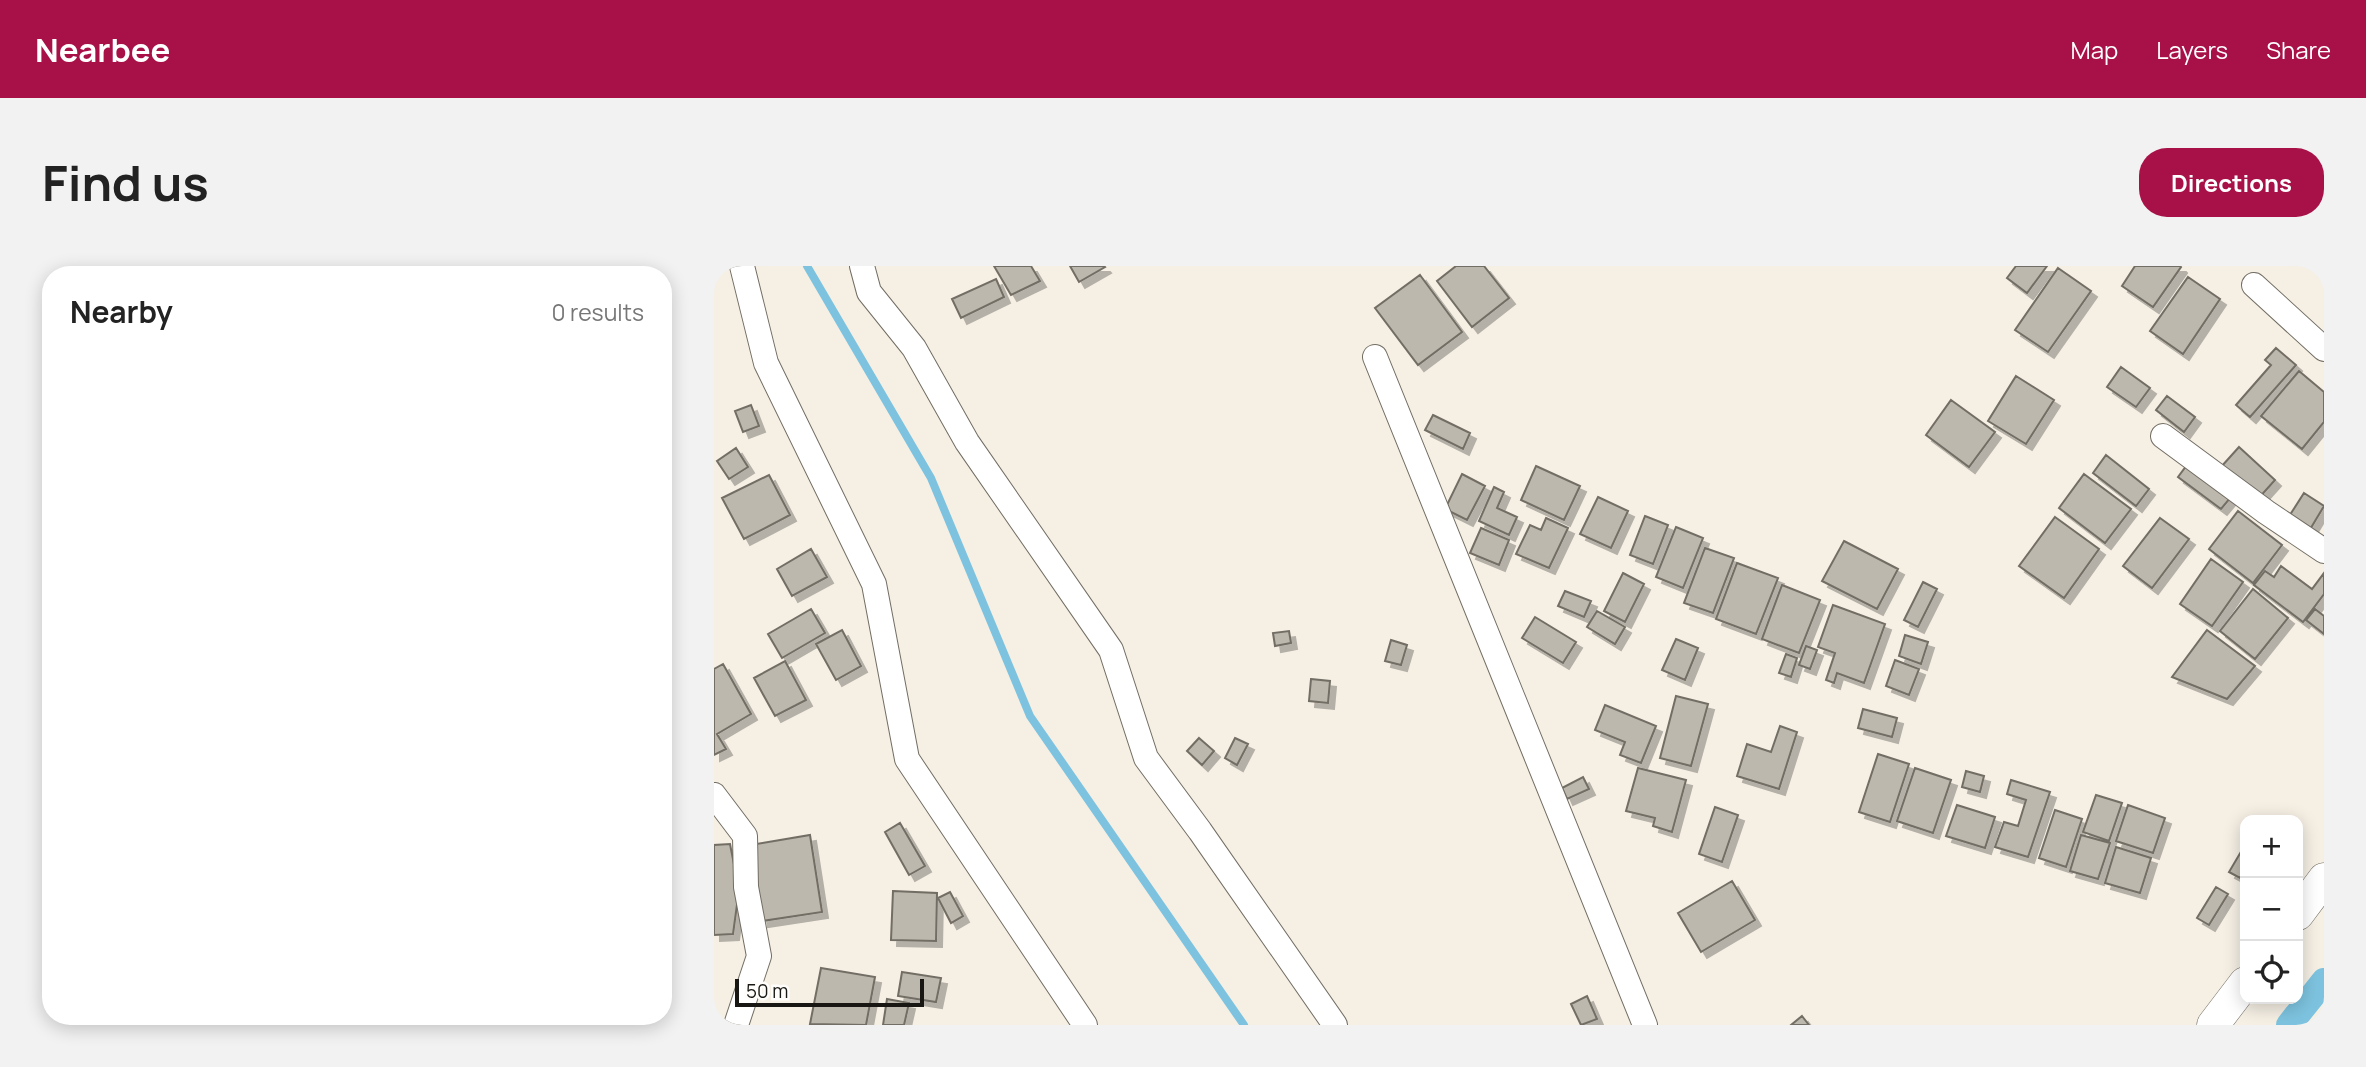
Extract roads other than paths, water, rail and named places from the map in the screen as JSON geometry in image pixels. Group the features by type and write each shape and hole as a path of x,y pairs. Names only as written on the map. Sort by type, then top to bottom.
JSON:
{"street":[{"path":"742,266 766,363 874,584 907,759 1085,1025"},
{"path":"862,266 869,292 914,348 967,442 1111,650 1146,758 1335,1025"},
{"path":"2254,285 2324,349"},
{"path":"1375,357 1645,1025"},
{"path":"2163,436 2324,551"},
{"path":"714,795 745,836 746,887 759,956 736,1025"},
{"path":"2303,907 2324,879"},
{"path":"2213,1025 2240,990"}],"waterway":[{"path":"807,266 931,478 1030,716 1244,1025"},
{"path":"2289,1025 2324,981"}]}
